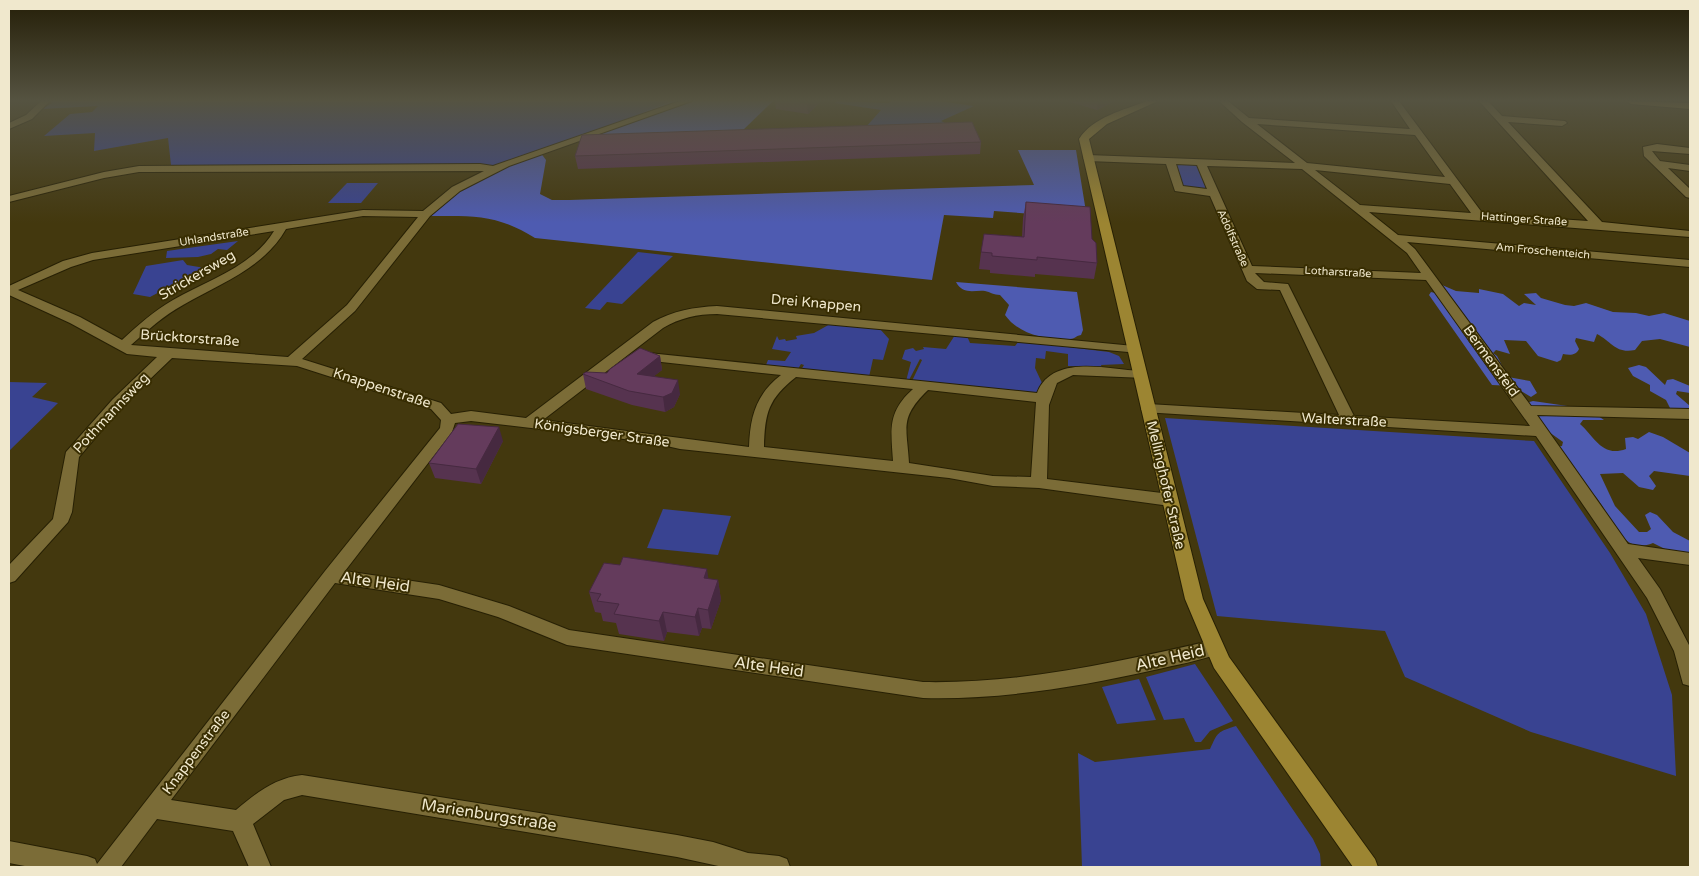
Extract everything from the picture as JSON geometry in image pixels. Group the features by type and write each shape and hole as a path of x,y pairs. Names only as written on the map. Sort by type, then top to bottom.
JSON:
{"main road":[{"name":"Mellinghofer Straße","path":"1085,142 1194,599 1214,648 1230,676 1367,867"}],"street":[{"path":"292,361 352,308 426,214 449,194 492,169 570,142"},
{"name":"Bermensfeld","path":"1274,142 1411,251 1527,410 1664,610 1683,651 1690,678"},
{"path":"1425,142 1479,216"},
{"path":"1521,142 1598,225"},
{"path":"1688,191 1648,155 1647,148 1690,151"},
{"path":"1088,158 1306,166 1454,181"},
{"path":"1170,162 1179,189 1212,193"},
{"name":"Adolfstraße","path":"1200,163 1247,269 1256,284 1284,287"},
{"path":"1658,164 1690,168"},
{"path":"9,199 110,173 139,170 294,167 480,167 492,169"},
{"name":"Hattinger Straße","path":"1358,208 1598,225 1690,234"},
{"name":"Uhlandstraße","path":"9,291 67,264 86,258 369,212 426,214"},
{"name":"Strickersweg","path":"123,346 164,311 226,278 251,261 276,238 282,226"},
{"name":"Am Froschenteich","path":"1396,238 1690,263"},
{"name":"Lotharstraße","path":"1247,269 1430,277"},
{"path":"1276,270 1349,420"},
{"name":"Brücktorstraße","path":"9,291 75,320 137,352 292,361"},
{"name":"Drei Knappen","path":"529,423 671,318 693,312 717,310 1134,350"},
{"path":"620,354 1043,398"},
{"name":"Pothmannsweg","path":"9,576 60,522 64,512 71,456 102,424 118,402 167,355"},
{"name":"Knappenstraße","path":"107,867 330,576 447,429 448,419 436,406 292,361"},
{"path":"1039,483 1043,398 1051,380 1067,371 1140,375"},
{"path":"756,453 758,416 761,405 770,391 793,372"},
{"path":"901,467 898,431 900,416 905,405 924,386"},
{"name":"Walterstraße","path":"1148,409 1540,431"},
{"path":"1527,410 1690,414"},
{"name":"Königsberger Straße","path":"448,419 471,416 756,453 770,452 901,467 1008,483 1039,483 1170,500"},
{"path":"1624,550 1690,559"},
{"name":"Alte Heid","path":"330,576 439,592 503,611 567,638 924,690 969,691 1079,677 1214,648"},
{"name":"Marienburgstraße","path":"240,821 274,793 287,786 302,785 677,846 713,853 741,865 779,867"},
{"path":"152,808 240,821 260,867"},
{"path":"9,852 87,867"}],"shaded area":[{"path":"95,142 146,142 94,151"},
{"path":"168,142 568,142 493,169 223,168 171,165"},
{"path":"1018,150 1076,150 1087,218 994,211 993,218 944,215 932,280 535,238 508,224 495,220 470,216 426,216 470,181 540,152 546,160 540,194 552,200 569,200 1034,185"},
{"path":"1170,162 1201,163 1212,193 1183,191"},
{"path":"347,183 378,183 361,203 328,203"},
{"path":"238,241 227,250 218,249 211,254 198,257 166,258 167,251"},
{"path":"638,252 673,256 622,304 607,302 600,310 585,308"},
{"path":"183,260 187,265 205,268 150,297 133,294 146,266"},
{"path":"956,282 1077,292 1083,330 1081,335 1072,339 1061,339 1043,337 1026,332 1011,322 1005,315 1009,305 1000,295 985,291 965,290"},
{"path":"1442,285 1456,291 1479,293 1479,289 1503,294 1519,306 1524,303 1536,305 1524,294 1536,293 1541,298 1565,305 1574,306 1586,303 1613,312 1636,313 1649,316 1664,313 1690,321 1690,347 1660,339 1642,341 1635,350 1629,351 1619,349 1597,334 1594,342 1576,338 1578,351 1572,354 1563,354 1561,360 1557,362 1538,356 1526,341 1504,340 1510,354 1496,350 1493,353 1497,356 1508,377 1530,381 1537,393 1531,397 1513,386 1492,385 1429,295 1431,292 1451,297"},
{"path":"832,323 879,328 889,339 883,360 873,359 869,377 801,370 804,365 801,364 798,369 766,365 768,360 785,361 791,352 772,349 777,336 779,340 797,339 796,336 814,333"},
{"path":"955,335 967,336 970,343 1015,346 1019,341 1109,352 1119,356 1124,364 1101,365 1102,368 1068,366 1068,354 1046,351 1045,359 1036,358 1035,368 1042,383 1038,395 912,381 922,360 920,359 909,380 906,381 911,362 902,359 905,350 913,348 916,351 924,349 923,347 946,349"},
{"path":"1639,365 1646,367 1665,385 1667,380 1673,379 1690,386 1690,393 1677,391 1676,394 1690,406 1690,416 1670,408 1666,400 1650,391 1650,385 1633,376 1628,368"},
{"path":"9,382 47,383 32,397 58,403 9,451"},
{"path":"1533,401 1588,409 1604,420 1583,420 1580,424 1599,444 1611,451 1626,449 1625,438 1633,437 1638,439 1649,432 1663,437 1690,453 1690,476 1654,471 1649,476 1656,486 1653,490 1639,487 1623,473 1600,474 1615,506 1639,532 1647,532 1651,529 1645,515 1650,512 1657,515 1673,532 1690,541 1689,554 1669,551 1653,543 1642,546 1633,544 1625,539 1618,532 1595,496 1582,484 1556,447 1562,446 1563,442 1542,427 1526,403"},
{"path":"1165,418 1534,441 1610,553 1646,614 1672,695 1676,776 1531,732 1405,677 1385,631 1217,616"},
{"path":"663,509 731,516 718,555 647,548"},
{"path":"1195,664 1233,721 1210,731 1201,742 1195,742 1184,718 1164,720 1146,677"},
{"path":"1139,679 1156,720 1117,724 1102,687"},
{"path":"1236,726 1313,839 1320,854 1321,867 1082,867 1078,753 1095,762 1210,749 1219,733"}],"building":[{"path":"580,142 981,142 575,156"},
{"path":"1026,202 1090,207 1092,239 1096,243 1097,263 1037,257 1037,260 992,256 992,253 981,252 984,234 1024,237"},
{"path":"640,348 660,356 637,374 678,380 672,393 663,397 629,391 583,374 586,372 607,373"},
{"path":"458,424 499,427 476,469 429,463"},
{"path":"623,557 707,569 704,578 718,580 708,610 698,608 695,617 663,612 659,621 614,614 619,604 597,601 601,594 589,592 604,563 620,565"}]}
